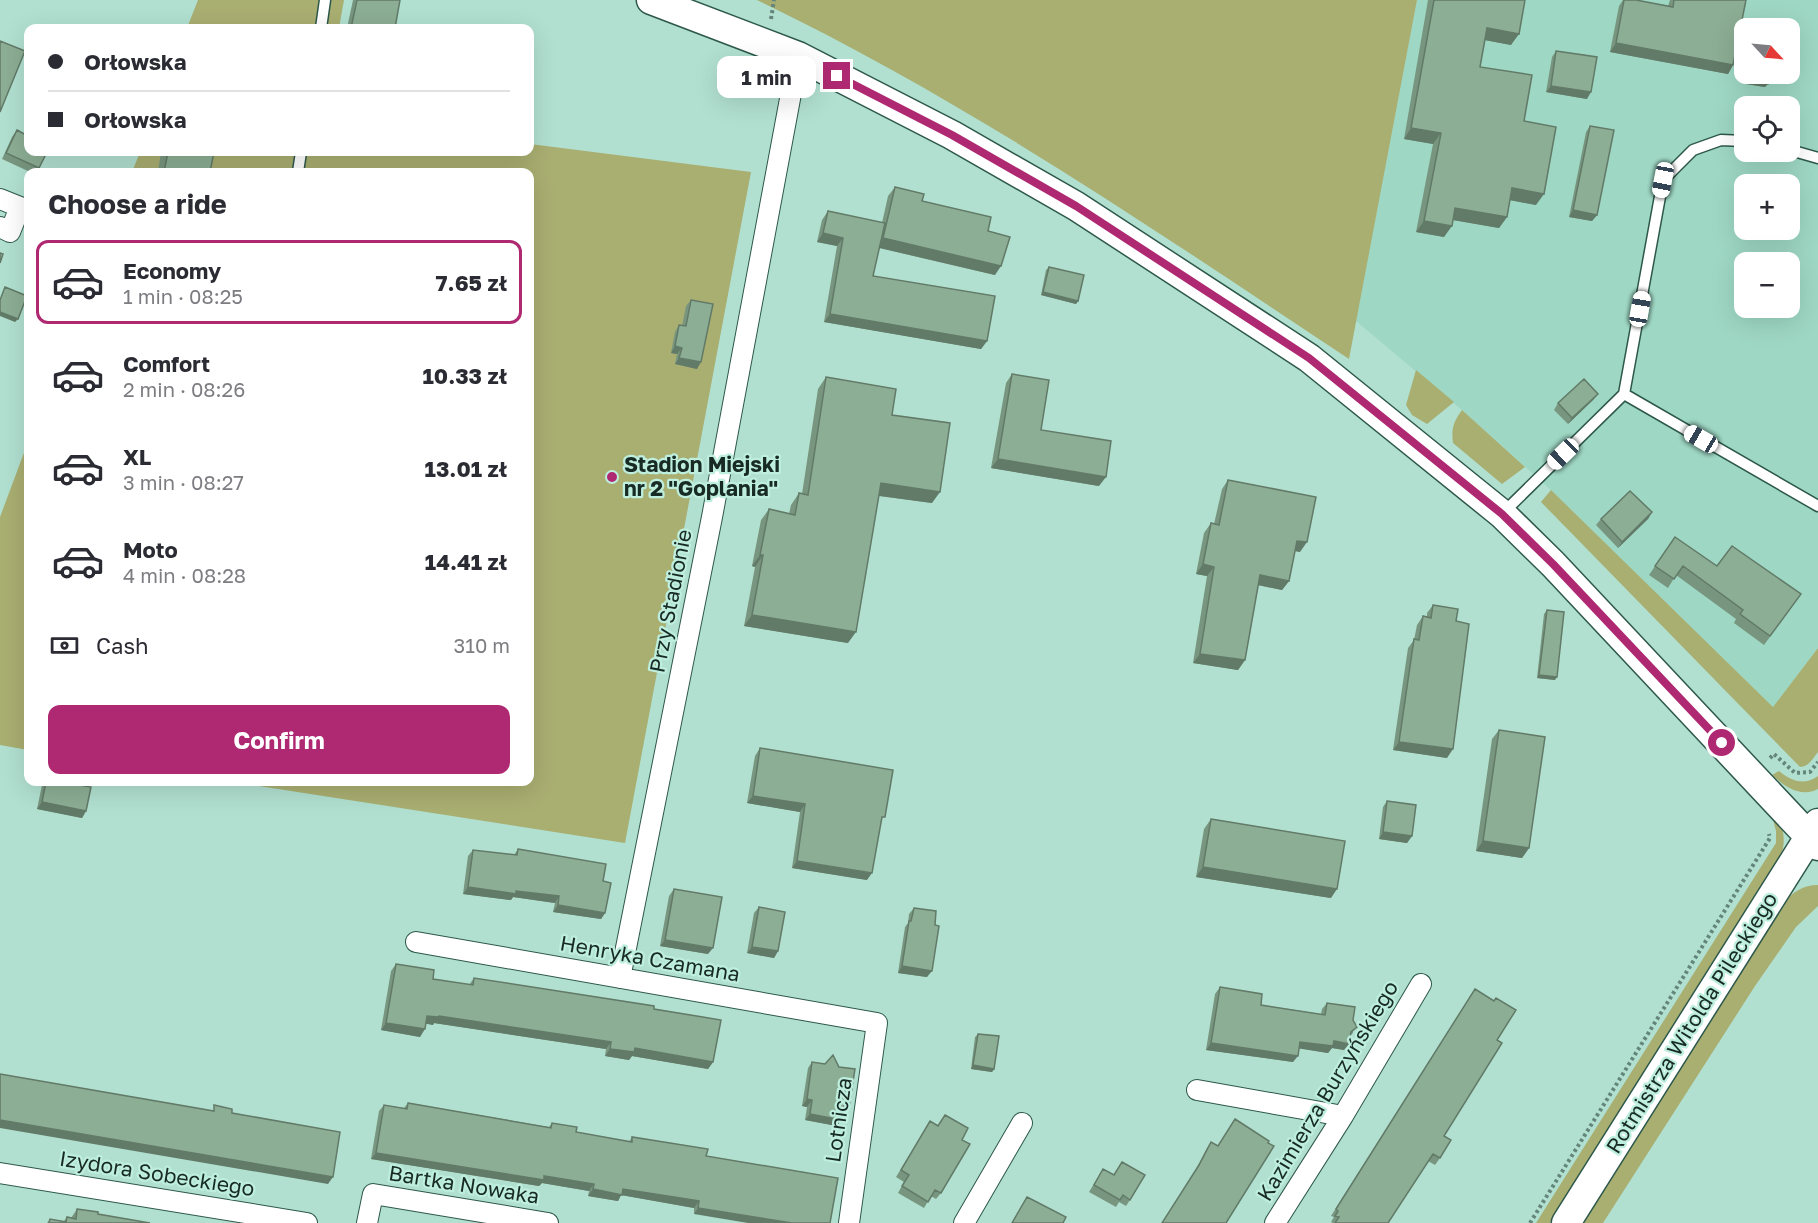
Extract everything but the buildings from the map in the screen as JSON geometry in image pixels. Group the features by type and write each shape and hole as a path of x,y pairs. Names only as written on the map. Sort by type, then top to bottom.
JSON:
{"street":[{"path":"651,0 798,56 952,135 1076,206 1309,358 1502,514 1553,564 1753,776 1815,835"},
{"name":"Przy Stadionie","path":"620,978 714,505 798,56"},
{"path":"0,199 20,207 10,232 0,227"},
{"name":"Rotmistrza Witolda Pileckiego","path":"1566,1223 1815,835"},
{"name":"Henryka Czamana","path":"416,942 877,1023"},
{"name":"Kazimierza Burzyńskiego","path":"1275,1223 1343,1116 1421,984"},
{"name":"Lotnicza","path":"849,1223 877,1023"},
{"path":"1197,1090 1343,1116"},
{"path":"964,1223 1022,1123"},
{"name":"Izydora Sobeckiego","path":"0,1173 306,1223"},
{"name":"Bartka Nowaka","path":"367,1223 373,1194 548,1223"}],"lane":[{"path":"322,24 325,0"},
{"path":"1502,514 1624,394 1663,180 1693,150 1721,140 1734,141"},
{"path":"1800,153 1818,158"},
{"path":"1624,394 1818,506"}],"path":[{"path":"1753,776 1774,754 1795,773 1810,772 1818,762"},
{"path":"1530,1223 1770,838 1768,828"}],"shaded area":[{"path":"198,0 344,0 340,24 189,24"},
{"path":"757,0 1417,0 1349,359 1132,216 985,124 911,80"},
{"path":"1417,0 1818,0 1818,648 1773,707 1551,490 1462,410 1356,321"},
{"name":"Stadion Miejski nr 2 \"Goplania\"","path":"534,145 751,172 625,843 259,786 534,786 534,168 134,168 138,156 534,156"},
{"path":"1416,370 1454,402 1427,424 1412,415 1406,405"},
{"path":"1462,410 1525,467 1502,484 1453,443 1454,425"},
{"path":"24,453 24,749 0,745 0,517"},
{"path":"1551,490 1773,707 1818,648 1818,752 1808,764 1800,767 1541,502"},
{"path":"1779,771 1798,781 1808,781 1818,776 1818,789 1805,792 1794,790 1782,784 1772,775"},
{"path":"1771,812 1782,827 1784,844 1781,857 1550,1223 1536,1223 1776,843 1776,831"},
{"path":"1818,885 1818,906 1796,927 1755,986 1603,1223 1582,1223 1783,903 1799,890"}],"place":[{"name":"Stadion Miejski nr 2 \"Goplania\"","path":"612,477"}],"route":[{"path":"837,76 952,135 1076,206 1309,358 1502,514 1553,564 1722,743"}]}
